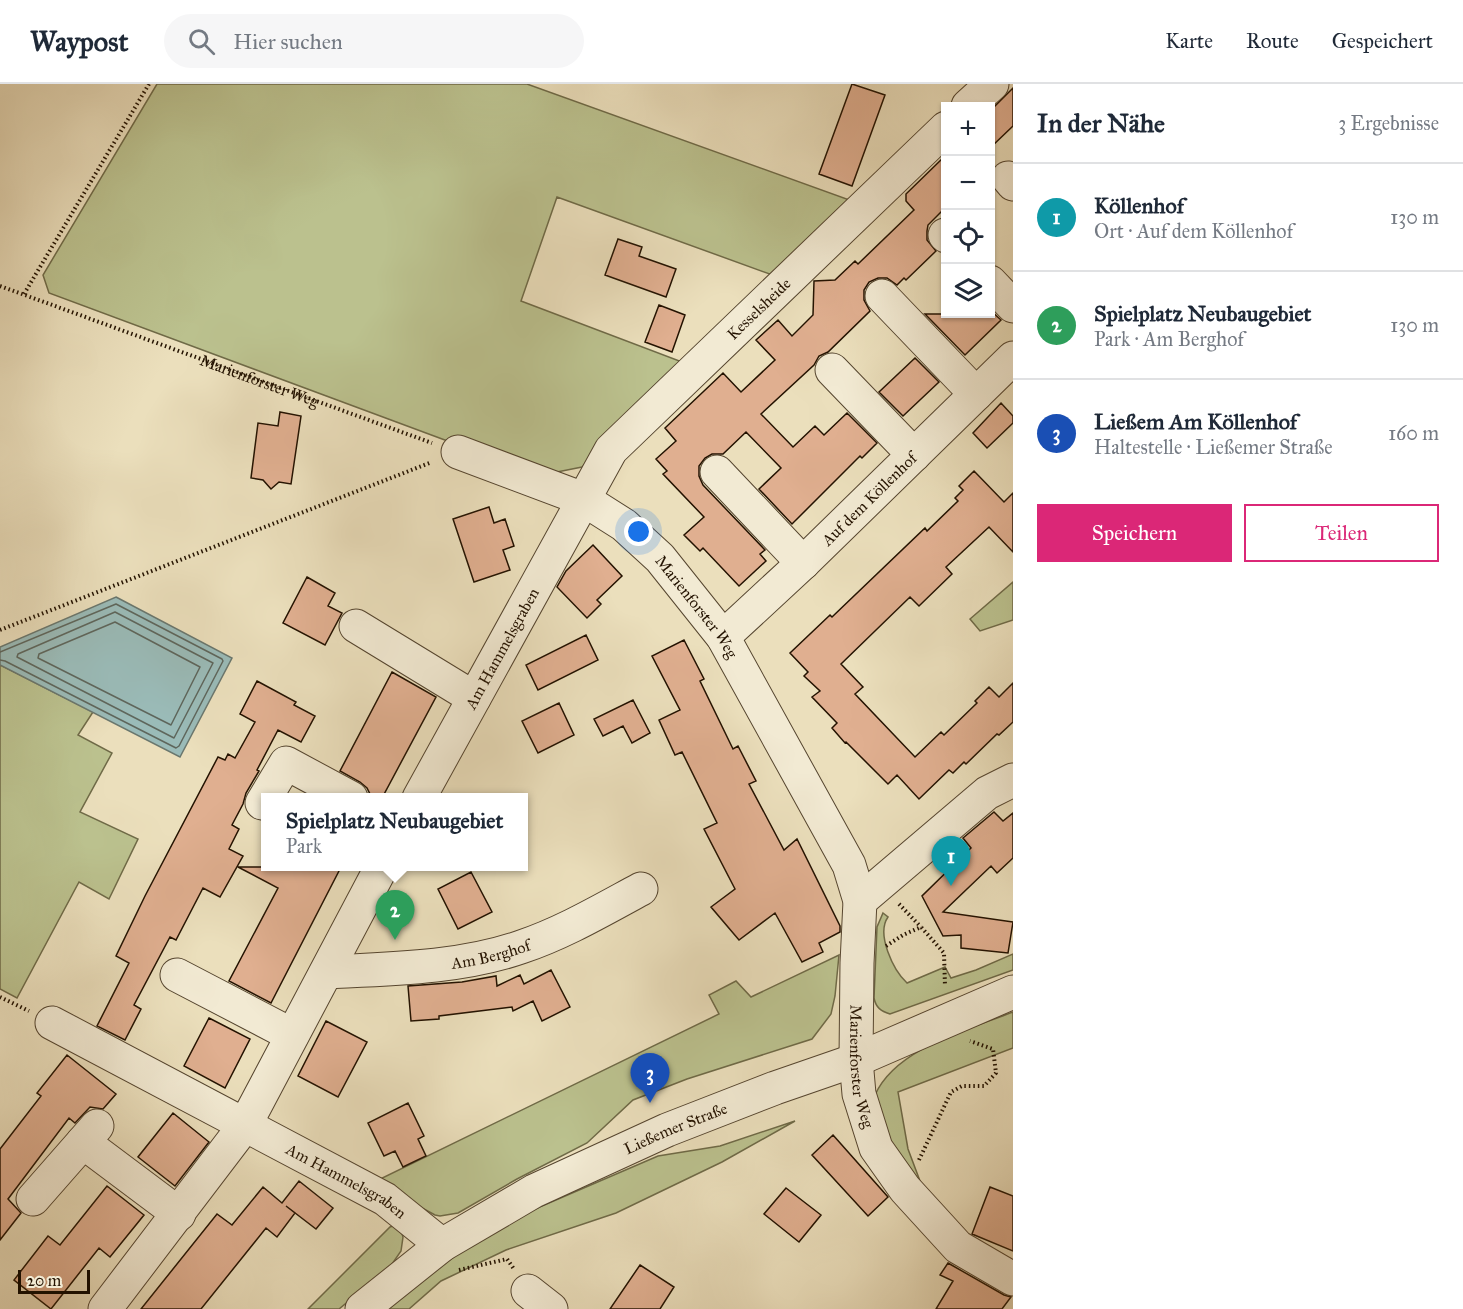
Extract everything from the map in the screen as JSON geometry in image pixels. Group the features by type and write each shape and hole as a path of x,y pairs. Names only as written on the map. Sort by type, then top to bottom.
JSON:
{"street":[{"path":"972,102 992,84"},
{"name":"Kesselsheide","path":"583,499 611,450 941,132"},
{"path":"995,287 1013,306"},
{"path":"882,296 976,394"},
{"name":"Auf dem Köllenhof","path":"723,637 803,563 1013,358"},
{"path":"832,370 914,455"},
{"name":"Marienforster Weg","path":"458,452 583,499 624,525 660,558 723,637 849,865 861,901 857,963 856,1060 859,1094 876,1148 905,1189 958,1247 1013,1279"},
{"path":"717,472 803,563"},
{"name":"Am Hammelsgraben","path":"422,793 583,499"},
{"path":"356,626 474,698"},
{"path":"268,793 286,763 342,793"},
{"path":"861,901 987,793 1013,780"},
{"path":"105,1309 245,1125 380,871"},
{"name":"Am Berghof","path":"327,972 462,961 520,948 568,928 641,889"},
{"path":"178,973 292,1035"},
{"name":"Ließemer Straße","path":"362,1309 432,1253 534,1191 667,1130 775,1088 856,1060 1013,992"},
{"name":"Am Hammelsgraben","path":"52,1023 385,1199 432,1253"},
{"path":"33,1199 90,1134 178,1214"}],"path":[{"path":"24,294 149,84"},
{"name":"Marienforster Weg","path":"0,286 458,452"},
{"path":"0,630 458,452"},
{"path":"911,932 921,927 944,953 945,986"},
{"path":"905,1189 951,1092 962,1086 984,1086 996,1073 993,1049 970,1041"},
{"path":"432,1253 451,1272 507,1259 540,1300"}],"green space":[{"path":"157,84 527,84 855,202 778,277 557,197 521,301 690,365 582,467 552,473 461,446 49,293 43,275"},
{"path":"1013,582 1013,620 980,631 970,619"},
{"path":"0,665 93,712 78,735 112,753 80,812 138,839 109,899 79,882 17,998 0,989"},
{"path":"883,913 888,917 884,933 888,952 896,970 907,983 945,967 951,978 1013,954 1013,970 890,1014 884,1012 878,1007 874,998 877,927"},
{"path":"839,955 831,1014 812,1039 687,1079 633,1100 587,1143 458,1213 435,1215 374,1182 719,1014 709,995 736,981 751,997"},
{"path":"1013,1012 1013,1048 898,1092 908,1149 923,1189 891,1152 875,1095 885,1079 916,1053 955,1034"},
{"path":"795,1121 722,1162 616,1213 506,1250 441,1281 409,1309 379,1309 427,1270 528,1212 658,1156 720,1146"},
{"path":"399,1224 403,1237 401,1251 390,1267 339,1309 308,1309 390,1227"}],"water":[{"path":"116,597 232,658 180,757 0,665 0,647"}],"building":[{"path":"852,84 885,95 852,186 819,174"},
{"path":"1013,88 1013,126 995,143 995,106"},
{"path":"941,160 941,212 928,225 927,231 927,240 936,251 906,280 904,278 897,285 887,278 878,278 869,282 864,290 864,300 870,311 828,352 819,356 814,365 761,414 793,447 815,426 824,435 847,413 877,443 862,458 860,456 792,524 759,489 781,468 746,432 723,454 712,454 705,458 699,466 699,476 703,485 765,550 760,554 766,561 739,586 703,548 700,551 684,535 704,517 663,474 667,471 656,459 676,441 665,428 723,373 741,392 775,360 756,340 778,320 792,336 813,315 814,281 835,280 855,261 858,264 914,210 906,201 906,194"},
{"path":"618,239 642,247 639,256 676,269 666,297 605,275"},
{"path":"659,305 685,315 672,352 645,342"},
{"path":"925,314 941,314 941,318 995,318 995,315 1001,320 965,355"},
{"path":"915,358 939,382 903,416 879,392"},
{"path":"1001,403 1013,416 1013,423 987,448 973,433"},
{"path":"280,412 301,416 291,484 279,482 271,489 263,480 251,478 258,423 278,426"},
{"path":"974,471 1004,502 1013,493 1013,552 989,527 946,567 952,574 919,606 910,597 841,664 863,687 855,694 915,757 941,732 944,735 977,703 975,701 989,687 999,697 1013,683 1013,722 966,764 964,762 953,773 949,770 919,799 897,775 888,784 845,743 832,728 837,723 812,697 820,691 804,676 808,672 790,653 830,615 832,617 925,528 927,531 958,501 955,498 963,490 959,486"},
{"path":"489,507 494,523 505,519 514,546 503,550 510,570 474,582 453,519"},
{"path":"593,545 622,576 597,600 601,604 587,618 557,587 566,571"},
{"path":"307,577 335,593 328,606 342,613 325,645 283,623"},
{"path":"586,635 598,660 538,690 526,665"},
{"path":"684,640 704,679 700,681 733,749 738,746 756,781 749,784 784,850 797,839 840,926 840,932 819,943 823,952 802,962 775,913 739,940 711,907 735,889 704,829 717,823 682,752 675,755 659,720 680,710 652,656"},
{"path":"392,672 436,697 385,793 370,793 360,782 340,771"},
{"path":"257,681 296,702 294,705 315,716 301,742 278,730 232,825 239,829 229,849 243,856 220,897 203,888 176,940 170,937 134,1005 141,1009 125,1040 97,1026 129,963 116,956 218,757 225,760 228,754 235,758 255,722 240,714"},
{"path":"633,700 650,733 632,743 623,726 603,736 594,719"},
{"path":"559,703 574,735 538,753 522,721"},
{"path":"994,812 1003,821 1013,813 1013,858 997,873 991,866 943,912 1013,922 1008,953 961,948 961,935 943,936 922,896 971,848 963,838"},
{"path":"238,867 261,867 261,871 339,871 271,1003 229,981 278,888"},
{"path":"471,872 492,912 458,929 438,889"},
{"path":"551,970 570,1007 542,1021 533,1001 513,1011 512,1007 439,1016 439,1019 411,1021 408,986 462,982 496,976 497,986 520,975 524,984"},
{"path":"209,1018 250,1039 225,1088 184,1066"},
{"path":"326,1021 367,1042 338,1097 298,1076"},
{"path":"67,1055 116,1094 103,1109 90,1107 75,1123 69,1118 8,1199 21,1213 0,1240 0,1149 41,1096 37,1093"},
{"path":"408,1103 424,1136 418,1139 426,1156 403,1167 395,1151 384,1156 368,1123"},
{"path":"173,1113 209,1142 175,1186 138,1157"},
{"path":"833,1135 888,1197 868,1216 812,1155"},
{"path":"299,1181 333,1208 316,1229 286,1206 295,1213 277,1237 266,1228 201,1309 141,1309 217,1214 232,1225 263,1187 282,1203"},
{"path":"107,1186 144,1215 110,1257 99,1248 51,1309 14,1280 48,1236 60,1245"},
{"path":"990,1187 1013,1196 1013,1251 972,1234"},
{"path":"786,1188 821,1215 799,1242 764,1214"},
{"path":"948,1263 1011,1297 1002,1309 936,1309 953,1281 940,1275"},
{"path":"640,1265 674,1287 660,1309 610,1309"}],"place":[{"name":"Köllenhof","path":"951,886"},
{"name":"Spielplatz Neubaugebiet","path":"395,940"},
{"name":"Ließem Am Köllenhof","path":"650,1103"}]}
